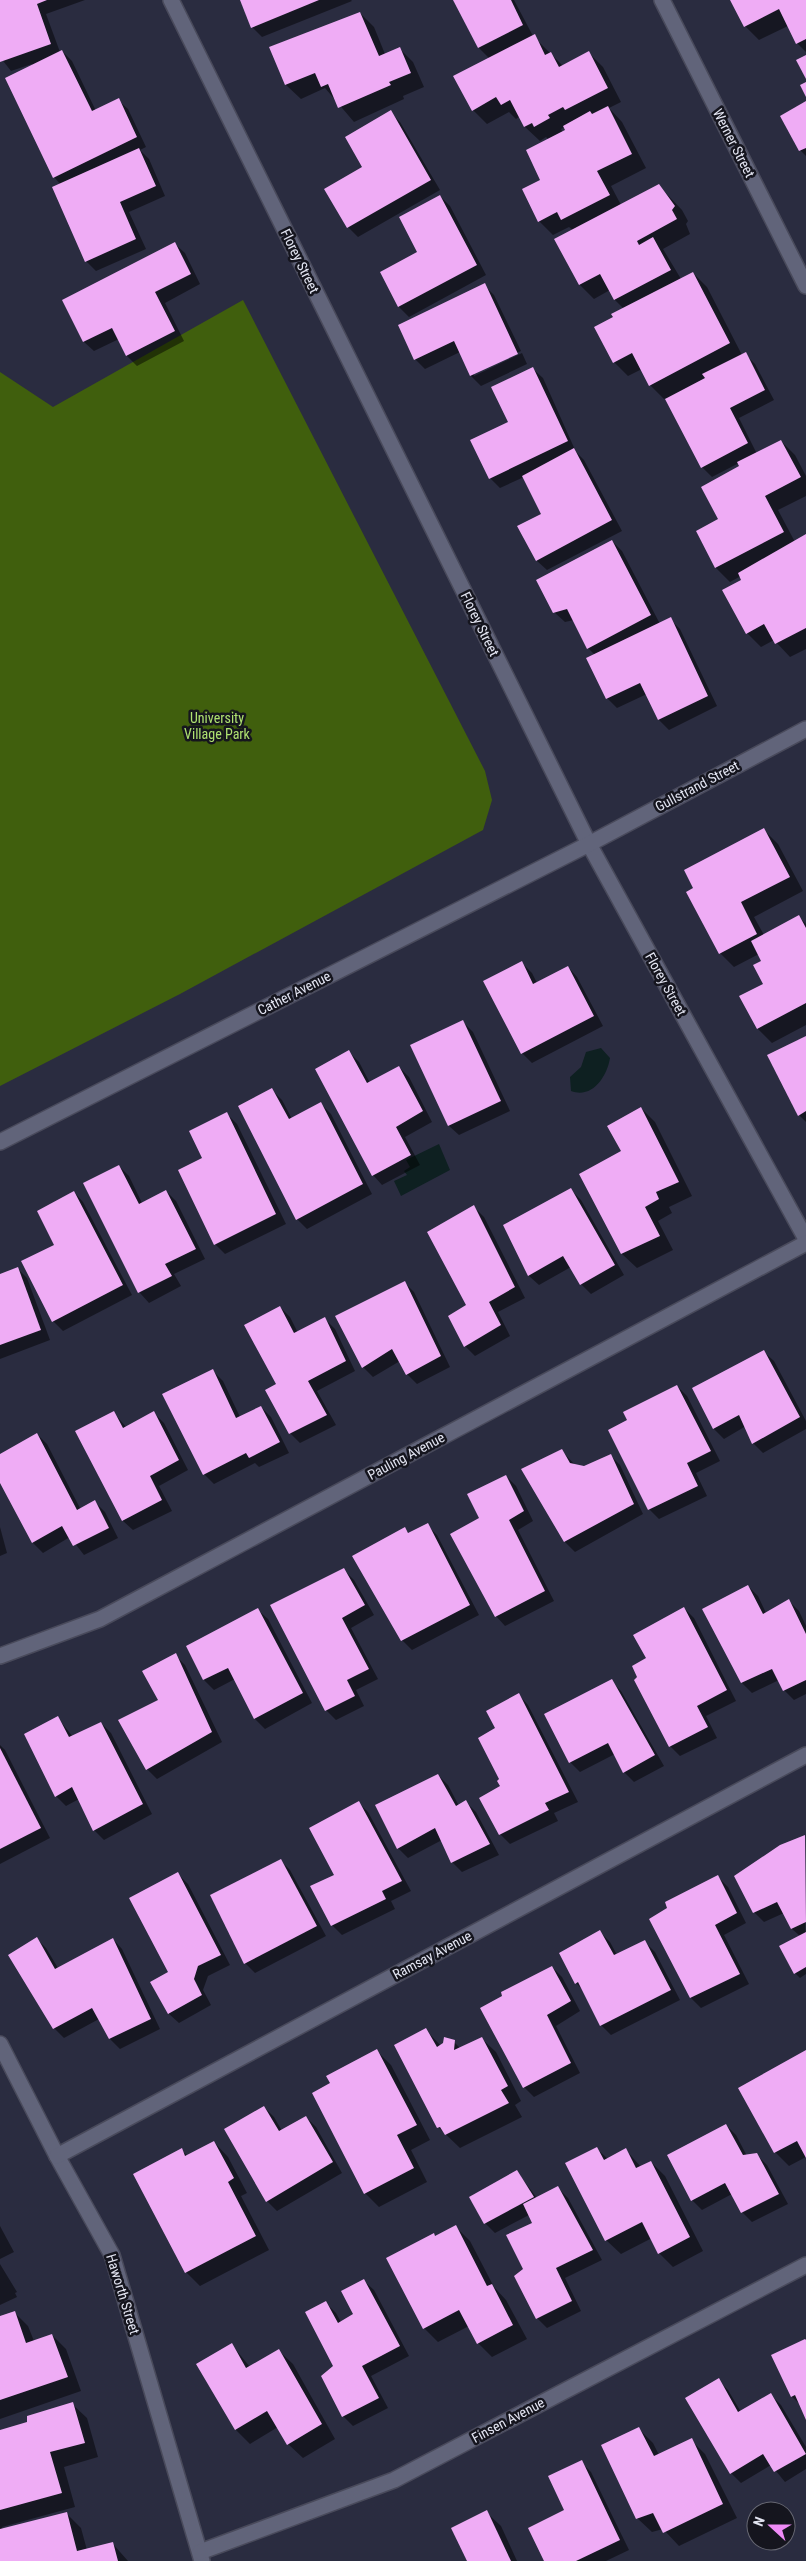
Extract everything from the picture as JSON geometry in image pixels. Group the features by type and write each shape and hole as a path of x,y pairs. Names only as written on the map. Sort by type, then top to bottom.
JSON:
{"street":[{"name":"Florey Street","path":"171,0 589,844 806,1241"},
{"name":"Werner Street","path":"662,0 806,286"},
{"name":"Gullstrand Street","path":"589,844 806,729"},
{"name":"Cather Avenue","path":"0,1142 589,844"},
{"name":"Pauling Avenue","path":"0,1656 100,1619 806,1241"},
{"name":"Ramsay Avenue","path":"57,2156 806,1755"},
{"name":"Haworth Street","path":"0,2044 57,2156 112,2255 201,2557"},
{"name":"Finsen Avenue","path":"201,2557 394,2480 806,2265"}],"green space":[{"name":"University Village Park","path":"243,300 485,771 492,800 483,830 180,994 0,1086 0,372 53,407"}],"shaded area":[{"path":"601,1048 610,1058 602,1079 597,1085 586,1092 571,1091 570,1077 581,1067 586,1052"},
{"path":"439,1144 450,1170 401,1196 394,1181 407,1175 404,1171 410,1167 406,1160"}],"building":[{"path":"0,0 47,0 37,4 51,44 0,62"},
{"path":"240,0 319,0 251,28"},
{"path":"453,0 511,0 523,25 478,48"},
{"path":"730,0 806,0 806,39 796,44 779,9 744,27"},
{"path":"360,12 379,56 400,47 411,73 389,82 391,85 338,108 328,84 321,87 315,73 285,85 269,47"},
{"path":"535,34 545,55 551,52 559,67 589,51 608,88 565,110 563,107 548,115 550,118 534,127 532,123 524,127 510,100 501,105 496,97 472,111 453,76"},
{"path":"62,50 92,111 119,98 137,137 53,178 5,78"},
{"path":"806,55 806,79 796,60"},
{"path":"806,82 806,97 800,85"},
{"path":"806,101 806,148 799,151 780,116"},
{"path":"608,106 632,154 597,171 610,195 561,220 557,212 538,222 522,189 540,180 526,150 565,130 563,126 590,111 592,114"},
{"path":"391,110 431,180 347,228 324,189 362,167 345,137"},
{"path":"139,148 156,186 120,202 136,239 85,262 52,187"},
{"path":"659,184 675,206 672,210 677,219 637,241 639,245 653,237 671,270 614,300 600,274 579,285 554,239"},
{"path":"440,195 477,265 398,307 380,272 417,252 399,217"},
{"path":"175,242 191,274 155,292 175,331 126,356 112,328 83,342 62,300"},
{"path":"693,272 730,343 649,386 632,353 613,363 594,327 613,317 611,314"},
{"path":"485,283 518,354 470,376 454,341 414,360 398,325"},
{"path":"746,352 765,390 730,408 748,443 701,468 665,399 705,378 702,374"},
{"path":"533,367 568,441 489,479 470,440 508,422 491,387"},
{"path":"781,440 801,477 765,496 784,532 715,568 696,531 718,519 701,487 739,466 737,462"},
{"path":"574,448 612,520 536,561 517,526 541,514 522,476"},
{"path":"806,534 806,628 775,644 764,624 746,634 722,590 741,580 738,573"},
{"path":"612,540 651,615 587,649 567,609 553,613 536,580"},
{"path":"671,617 708,696 658,720 640,683 606,699 586,658"},
{"path":"764,828 790,877 741,902 757,934 719,954 686,892 693,888 684,870"},
{"path":"799,915 806,928 806,1003 757,1029 739,996 763,984 753,965 761,961 751,941"},
{"path":"522,961 533,984 568,966 594,1016 521,1054 483,981"},
{"path":"463,1020 501,1101 448,1126 410,1045"},
{"path":"806,1036 806,1111 798,1116 767,1055"},
{"path":"349,1050 367,1083 399,1066 423,1111 396,1127 411,1155 372,1176 315,1069"},
{"path":"272,1088 289,1119 321,1102 363,1184 296,1220 238,1106"},
{"path":"641,1107 679,1182 656,1192 659,1199 645,1207 660,1236 621,1254 579,1174 621,1151 607,1126"},
{"path":"227,1112 276,1214 214,1245 178,1170 202,1158 189,1131"},
{"path":"119,1165 139,1204 166,1190 196,1249 165,1264 172,1276 138,1293 83,1183"},
{"path":"571,1188 615,1265 580,1285 563,1256 528,1276 503,1225"},
{"path":"74,1191 123,1285 52,1322 21,1261 54,1245 37,1211"},
{"path":"474,1205 515,1287 489,1302 501,1325 464,1347 448,1316 466,1305 427,1232"},
{"path":"18,1267 41,1330 0,1345 0,1274"},
{"path":"405,1281 441,1356 406,1375 392,1349 362,1368 335,1316"},
{"path":"280,1306 294,1333 325,1317 346,1361 308,1381 327,1415 289,1434 265,1390 276,1384 244,1325"},
{"path":"764,1350 800,1417 752,1444 739,1415 713,1429 692,1388"},
{"path":"213,1369 236,1418 261,1406 280,1442 249,1458 246,1453 203,1475 162,1394"},
{"path":"677,1385 711,1451 687,1463 698,1486 648,1510 608,1430 627,1420 623,1412"},
{"path":"114,1411 123,1428 154,1411 179,1460 150,1476 162,1500 122,1521 75,1431"},
{"path":"37,1433 77,1510 95,1500 109,1528 73,1546 62,1526 32,1543 0,1483 0,1454"},
{"path":"562,1449 570,1463 584,1466 611,1454 634,1504 564,1542 521,1469"},
{"path":"506,1475 524,1511 509,1520 545,1591 495,1617 450,1534 479,1518 467,1494"},
{"path":"428,1523 470,1605 401,1641 352,1556 405,1527 408,1533"},
{"path":"344,1568 365,1605 342,1618 369,1669 347,1680 355,1696 325,1711 270,1605"},
{"path":"748,1585 763,1614 789,1599 806,1634 806,1680 783,1691 772,1669 741,1683 702,1609"},
{"path":"684,1607 727,1690 697,1706 708,1727 669,1747 634,1680 637,1677 632,1666 646,1658 633,1635"},
{"path":"258,1608 303,1693 254,1719 228,1668 203,1680 186,1646"},
{"path":"176,1653 212,1732 146,1770 118,1720 158,1700 142,1671"},
{"path":"612,1679 655,1755 623,1773 608,1743 569,1763 544,1714"},
{"path":"519,1693 569,1792 545,1803 549,1810 499,1835 479,1798 500,1786 497,1781 499,1779 478,1738 495,1728 486,1711"},
{"path":"58,1716 69,1737 101,1722 143,1804 93,1831 72,1787 55,1797 24,1734"},
{"path":"0,1748 41,1828 0,1849"},
{"path":"438,1774 456,1806 466,1800 490,1844 451,1863 435,1828 397,1849 375,1805"},
{"path":"359,1801 402,1881 382,1891 386,1899 331,1926 310,1886 334,1875 309,1828"},
{"path":"805,1835 806,1922 791,1929 777,1902 753,1913 734,1876 780,1845"},
{"path":"281,1859 317,1926 244,1964 210,1895"},
{"path":"178,1872 221,1955 198,1966 194,1979 202,1995 168,2014 150,1982 168,1972 129,1898"},
{"path":"718,1875 737,1913 715,1925 740,1974 690,1998 649,1919 667,1908 665,1902"},
{"path":"600,1930 614,1955 645,1940 671,1990 600,2026 578,1982 575,1984 559,1953"},
{"path":"806,1932 806,1967 794,1974 779,1946"},
{"path":"37,1937 55,1969 113,1938 151,2019 109,2039 92,2008 53,2029 8,1955"},
{"path":"552,1966 571,2001 547,2015 571,2063 523,2088 480,2008 502,1996 501,1992"},
{"path":"426,2028 437,2047 443,2043 444,2037 455,2040 454,2050 482,2037 508,2086 501,2090 509,2103 445,2135 440,2127 437,2128 394,2045"},
{"path":"377,2049 417,2125 397,2135 414,2168 364,2194 312,2093 330,2083 326,2076"},
{"path":"806,2050 806,2158 797,2141 774,2153 738,2088"},
{"path":"264,2106 279,2131 306,2116 333,2162 266,2202 224,2129"},
{"path":"726,2124 743,2155 757,2153 779,2194 741,2213 725,2183 691,2201 667,2155"},
{"path":"214,2141 234,2178 228,2182 256,2236 185,2273 133,2174 182,2148 185,2156"},
{"path":"597,2147 604,2160 626,2148 636,2168 651,2161 690,2237 658,2254 642,2222 605,2241 565,2163"},
{"path":"517,2170 534,2197 484,2224 469,2197"},
{"path":"558,2186 593,2250 556,2268 572,2301 536,2319 514,2276 523,2269 506,2235 532,2223 523,2204"},
{"path":"456,2225 487,2286 492,2284 513,2325 477,2344 459,2310 423,2329 386,2258 434,2233 435,2236"},
{"path":"364,2279 400,2346 362,2366 379,2398 342,2417 321,2376 333,2366 305,2312 326,2301 338,2323 353,2314 341,2291"},
{"path":"15,2311 26,2343 52,2334 68,2377 0,2400 0,2316"},
{"path":"805,2339 806,2420 795,2395 791,2397 771,2355"},
{"path":"232,2343 246,2368 279,2349 322,2424 287,2445 267,2411 235,2430 196,2364"},
{"path":"719,2378 738,2412 771,2393 806,2454 774,2472 763,2454 730,2474 685,2398"},
{"path":"73,2402 85,2443 50,2452 62,2493 0,2510 0,2430 27,2422 27,2416"},
{"path":"639,2427 654,2456 692,2438 723,2504 663,2533 653,2513 636,2519 601,2445"},
{"path":"582,2460 620,2540 576,2561 544,2561 528,2528 564,2510 548,2476"},
{"path":"487,2510 511,2561 467,2561 451,2528"},
{"path":"67,2512 77,2551 113,2542 118,2561 0,2561 0,2529"}]}
